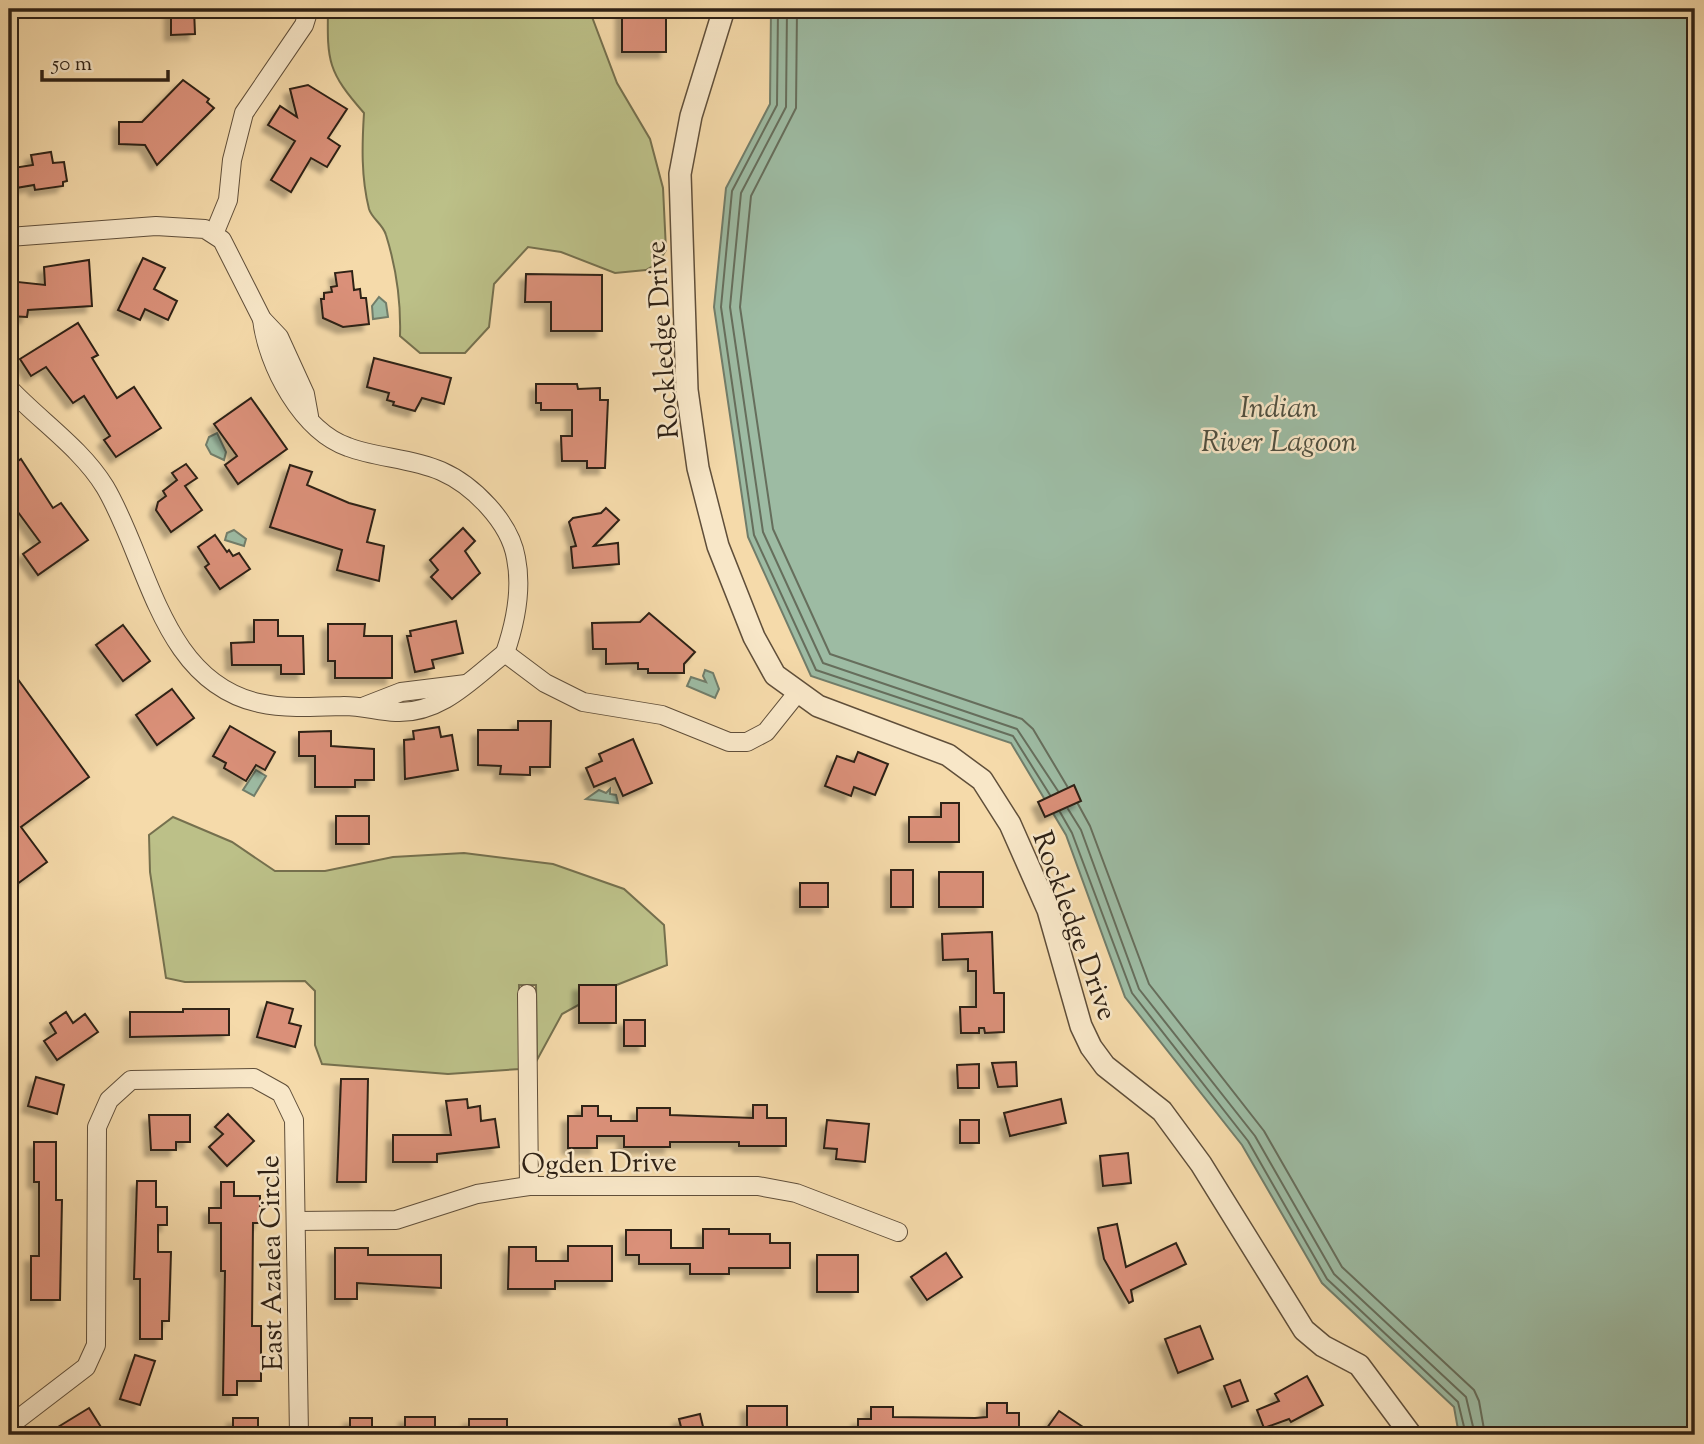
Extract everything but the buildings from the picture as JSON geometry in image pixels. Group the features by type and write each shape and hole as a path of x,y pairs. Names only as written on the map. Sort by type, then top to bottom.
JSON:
{"street":[{"path":"214,234 228,200 232,160 244,113 304,25 309,9"},
{"name":"Rockledge Drive","path":"724,9 691,116 680,174 687,390 698,468 718,546 754,637 775,675 818,706 948,755 982,780 1010,824 1048,911 1081,1026 1091,1047 1105,1066 1162,1111 1201,1164 1304,1330 1323,1346 1359,1365 1411,1435"},
{"path":"9,237 180,225 205,229 222,240 262,319 279,337 304,394 309,416 324,433 348,447 414,462 460,481 480,498 505,531 517,558 514,627 505,653 436,707 398,712 365,706 303,707 259,704 211,683 182,652 104,485 59,434 9,388"},
{"path":"505,653 545,683 583,702 662,716 729,742 747,741 766,732 798,692"},
{"path":"527,994 529,1186"},
{"name":"East Azalea Circle","path":"9,1426 86,1367 96,1345 97,1127 109,1100 131,1080 254,1078 281,1093 294,1119 299,1435"},
{"name":"Ogden Drive","path":"297,1221 396,1220 477,1194 529,1186 758,1186 796,1193 898,1232"}],"green space":[{"path":"328,9 589,9 617,83 650,139 663,188 666,250 658,263 646,270 615,273 561,252 528,247 494,284 489,327 465,353 420,353 400,336 399,298 393,260 385,231 370,213 366,197 363,161 364,113 343,87 332,66 328,42"},
{"path":"173,817 232,842 275,871 325,871 393,857 464,853 553,864 624,889 664,925 667,965 609,988 562,1014 537,1060 536,985 519,985 520,1069 448,1074 322,1064 315,1045 315,991 305,981 185,982 166,978 150,872 149,835"}],"water":[{"name":"Indian River Lagoon","path":"771,9 1695,9 1695,1435 1459,1435 1454,1407 1322,1283 1242,1145 1125,997 1066,835 1011,743 811,676 748,537 714,307 726,188 770,104"},
{"path":"379,297 386,303 388,317 373,319 372,306"},
{"path":"217,433 226,452 224,460 211,454 206,445 209,437"},
{"path":"234,530 246,539 244,546 225,540 227,533"},
{"path":"705,670 713,673 719,689 715,698 687,686 691,677 706,682 703,676"},
{"path":"256,770 266,776 254,796 243,790"},
{"path":"610,789 610,794 616,795 618,803 586,799 599,790 606,793"}]}
